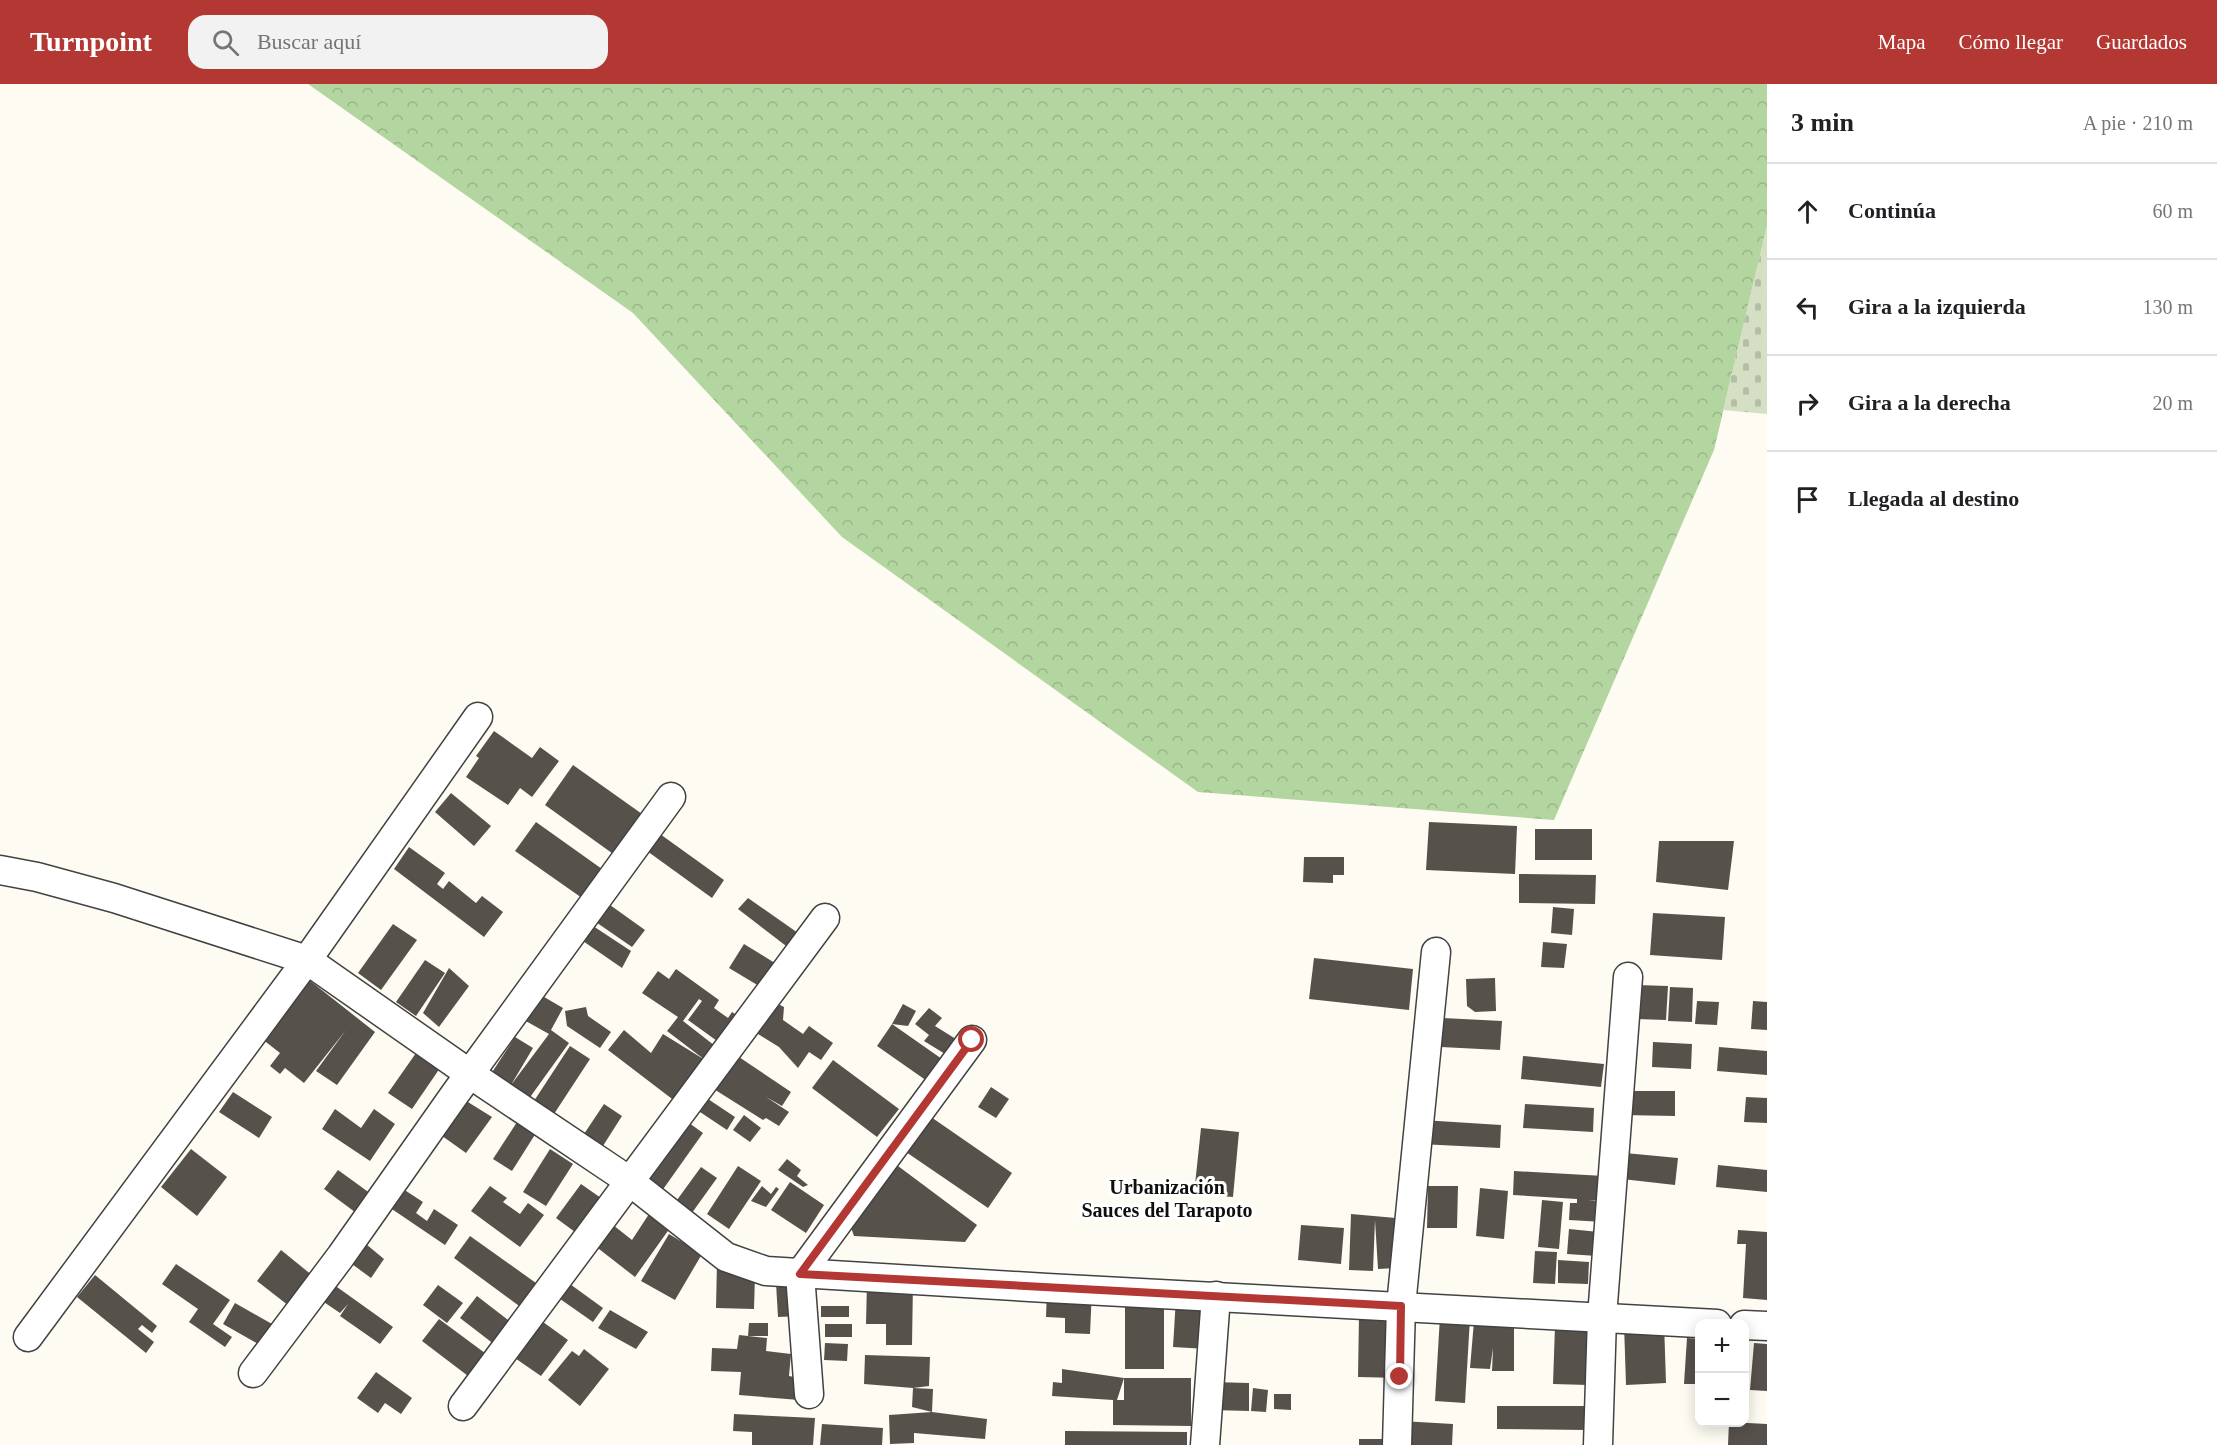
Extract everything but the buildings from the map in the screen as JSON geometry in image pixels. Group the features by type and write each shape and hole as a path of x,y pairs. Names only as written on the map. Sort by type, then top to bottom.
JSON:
{"street":[{"path":"28,1337 307,960 478,717"},
{"path":"253,1373 341,1256 671,796"},
{"path":"0,870 37,877 114,898 307,960 470,1074 628,1180 726,1257 766,1271 1695,1322"},
{"path":"463,1406 628,1180 825,918"},
{"path":"1397,1445 1401,1306 1436,952"},
{"path":"1599,1445 1602,1317 1628,977"},
{"path":"809,1394 800,1274 972,1040"},
{"path":"1205,1445 1216,1296"},
{"path":"1749,1325 1767,1326"}],"green space":[{"path":"308,84 1767,84 1767,226 1714,450 1554,820 1198,792 842,537 633,313"},
{"path":"1767,226 1767,414 1723,410"}],"district":[{"name":"Urbanización Sauces del Tarapoto","path":"1167,1198"}],"route":[{"path":"972,1040 800,1274 1401,1306 1400,1377"}]}
